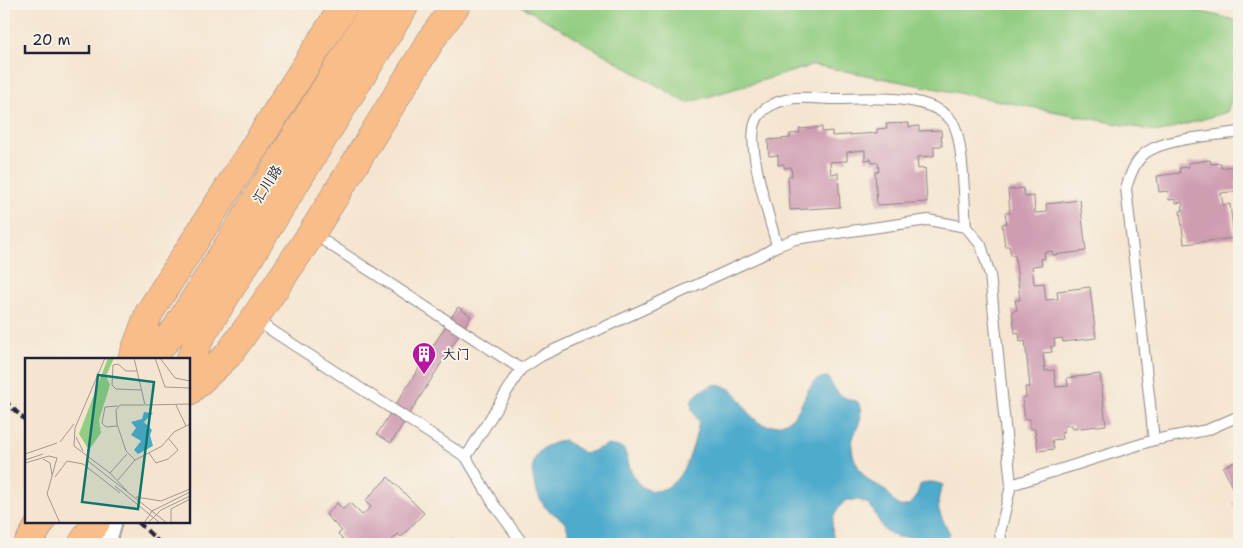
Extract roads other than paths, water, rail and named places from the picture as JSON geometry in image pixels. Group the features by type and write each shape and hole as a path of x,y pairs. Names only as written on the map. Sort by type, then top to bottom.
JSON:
{"main road":[{"path":"132,358 149,313 345,4"},
{"path":"190,390 228,355 254,319 312,232 436,34 457,4"},
{"name":"汇川路","path":"150,358 176,329 391,5"},
{"name":"汇川路","path":"190,360 391,5"},
{"path":"28,544 40,523"},
{"path":"82,544 95,523"}],"street":[{"path":"105,544 111,523"}],"lane":[{"path":"777,246 755,159 753,138 756,121 762,111 791,98 892,99 916,102 942,111 953,121 959,139 966,228"},
{"path":"1154,440 1126,188 1132,169 1144,154 1154,148 1167,143 1239,132"},
{"path":"466,457 521,369 541,356 795,239 928,220 966,228 981,245 990,274 1011,485 1000,533 1002,544"},
{"path":"312,232 521,369"},
{"path":"254,319 466,457 493,503 523,544"},
{"path":"1011,485 1154,440 1206,430 1239,416"}],"water":[{"path":"828,377 839,394 858,402 861,417 853,440 853,454 863,474 869,481 884,490 899,506 909,505 917,495 920,485 925,482 943,485 938,505 950,534 946,541 947,544 920,544 911,537 898,537 884,530 870,505 859,500 846,500 834,515 832,531 834,544 570,544 566,525 546,508 538,495 534,480 533,464 540,451 549,445 564,440 585,454 608,445 623,448 638,483 645,489 652,491 664,489 673,483 686,465 699,422 692,410 692,399 701,391 716,384 730,389 752,417 764,425 772,426 789,421 799,410 812,384 819,379"}],"railway":[{"path":"4,400 25,420"},
{"path":"139,523 161,544"}],"place":[{"name":"大门","path":"424,375"}]}
